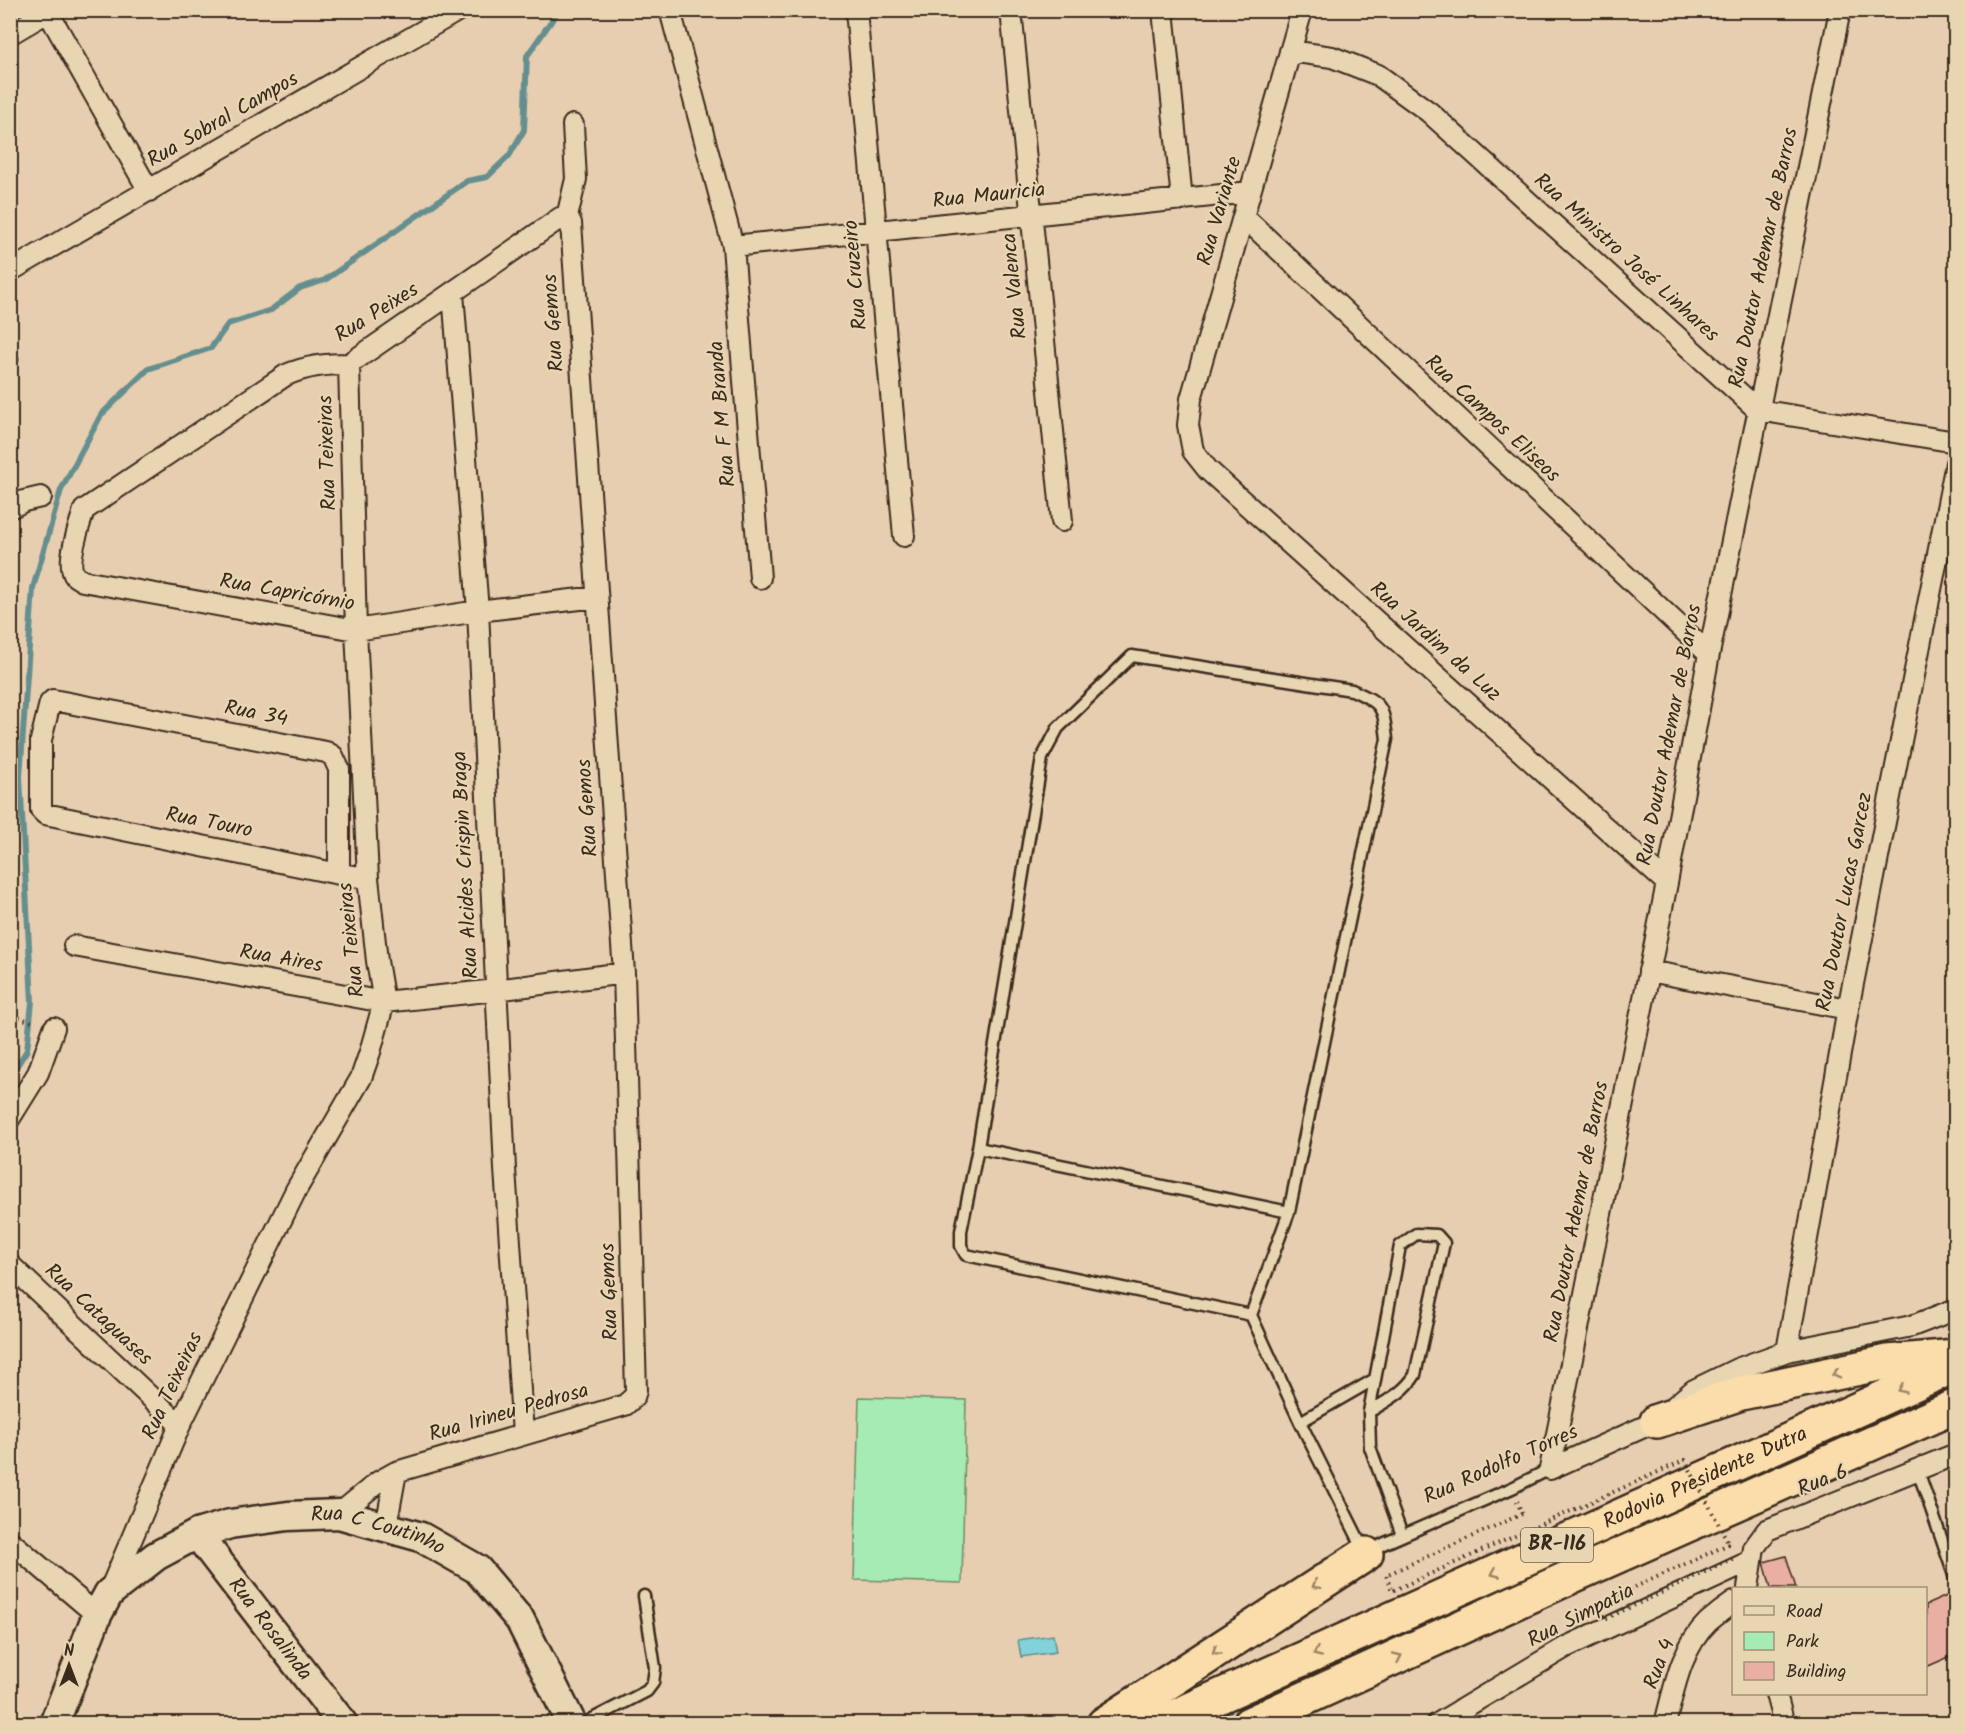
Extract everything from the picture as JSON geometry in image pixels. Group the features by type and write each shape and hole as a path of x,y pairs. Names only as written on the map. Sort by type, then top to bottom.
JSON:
{"highway":[{"path":"1657,1420 1742,1393 1888,1362 1956,1356"},
{"name":"Rodovia Presidente Dutra","path":"1158,1724 1956,1365"},
{"name":"Rodovia Presidente Dutra","path":"1249,1724 1579,1573 1956,1406"},
{"path":"1579,1573 1727,1526 1807,1495 1930,1433 1956,1417"},
{"path":"1104,1724 1366,1554"}],"main road":[{"name":"Rua C Coutinho","path":"103,1604 156,1556 197,1534 230,1524 288,1516 339,1514 421,1537 477,1569 520,1620 572,1724"},
{"name":"Rua Rosalinda","path":"197,1534 343,1724"},
{"path":"54,1724 103,1604"}],"street":[{"name":"Rua Sobral Campos","path":"10,271 459,10"},
{"name":"Rua F M Branda","path":"670,10 733,246 760,578"},
{"name":"Rua Cruzeiro","path":"856,10 904,536"},
{"name":"Rua Valenca","path":"1011,10 1062,521"},
{"path":"1163,10 1182,200"},
{"name":"Rua Variante","path":"1188,425 1191,399 1302,10"},
{"name":"Rua Doutor Ademar de Barros","path":"1550,1469 1667,883 1709,654 1840,10"},
{"path":"10,34 50,11 148,191"},
{"name":"Rua Ministro José Linhares","path":"1290,51 1332,57 1378,75 1429,112 1758,410"},
{"path":"567,217 576,179 573,125"},
{"name":"Rua Mauricia","path":"733,246 1250,192"},
{"name":"Rua Peixes","path":"84,510 285,375 321,364 349,364 560,218 567,217"},
{"name":"Rua Gemos","path":"567,217 571,223 624,973 636,1384 634,1397"},
{"name":"Rua Campos Eliseos","path":"1244,217 1709,654"},
{"name":"Rua Alcides Crispin Braga","path":"453,293 477,611 505,1170 523,1434"},
{"name":"Rua Teixeiras","path":"103,1604 180,1425 296,1190 361,1078 384,1002 368,878 356,630 349,364"},
{"path":"1758,410 1956,442"},
{"name":"Rua Jardim da Luz","path":"1188,425 1193,451 1208,470 1667,883"},
{"name":"Rua Doutor Lucas Garcez","path":"1787,1352 1848,1009 1956,464"},
{"path":"10,508 24,501 41,497"},
{"name":"Rua Capricórnio","path":"84,510 71,567 75,576 83,581 356,630 477,611 597,597"},
{"name":"Rua Touro","path":"51,701 41,740 39,769 42,812 45,814 368,878"},
{"name":"Rua 34","path":"51,701 314,750 333,756 339,769 339,874"},
{"name":"Rua Aires","path":"74,946 384,1002 624,973"},
{"path":"1649,971 1848,1009"},
{"path":"10,1118 38,1073 54,1028"},
{"name":"Rua Cataguases","path":"10,1265 180,1425"},
{"name":"Rua Rodolfo Torres","path":"1550,1469 1657,1420 1694,1390 1737,1369 1787,1352 1912,1326 1956,1309"},
{"name":"Rua Irineu Pedrosa","path":"339,1514 378,1482 396,1472 625,1405 634,1397"},
{"name":"Rua 6","path":"1748,1587 1743,1560 1767,1530 1956,1454"},
{"path":"386,1527 396,1472"},
{"path":"10,1541 103,1604"},
{"name":"Rua Simpatia","path":"1447,1721 1566,1647 1743,1560"},
{"name":"Rua 4","path":"1665,1724 1679,1671 1691,1645 1707,1623 1732,1604"},
{"path":"1776,1695 1784,1724"}],"lane":[{"path":"1251,1315 966,1255 961,1246 961,1231 978,1148 1042,758 1058,728 1132,656 1353,690 1375,700 1384,715 1387,739 1289,1212 1251,1315 1300,1422 1366,1554"},
{"path":"978,1148 1289,1212"},
{"path":"1369,1412 1402,1391 1409,1385 1414,1375 1444,1243 1437,1235 1416,1234 1400,1246 1369,1412 1370,1447 1402,1535"},
{"path":"1300,1422 1375,1379"},
{"path":"1917,1468 1956,1578"},
{"name":"Rua Rodolfo Torres","path":"1366,1554 1402,1535 1512,1488 1550,1469"},
{"path":"583,1724 646,1691 653,1683 655,1668 644,1596"}],"path":[{"path":"13,1016 54,1028"},
{"path":"1522,1514 1386,1575 1392,1591 1685,1460 1728,1545 1598,1604 1605,1619 1743,1560"}],"green space":[{"path":"859,1397 966,1400 962,1583 854,1580"}],"water":[{"path":"1053,1635 1056,1652 1021,1657 1018,1640"}],"building":[{"path":"1786,1556 1796,1587 1771,1587 1764,1562"},
{"path":"1956,1592 1956,1654 1927,1667 1927,1605"}],"waterway":[{"path":"10,1073 13,1072 27,1050 32,1002 20,777 33,588 61,490 101,415 148,369 211,348 228,324 271,310 300,288 325,280 467,181 487,177 509,156 524,130 527,56 559,10"}]}
